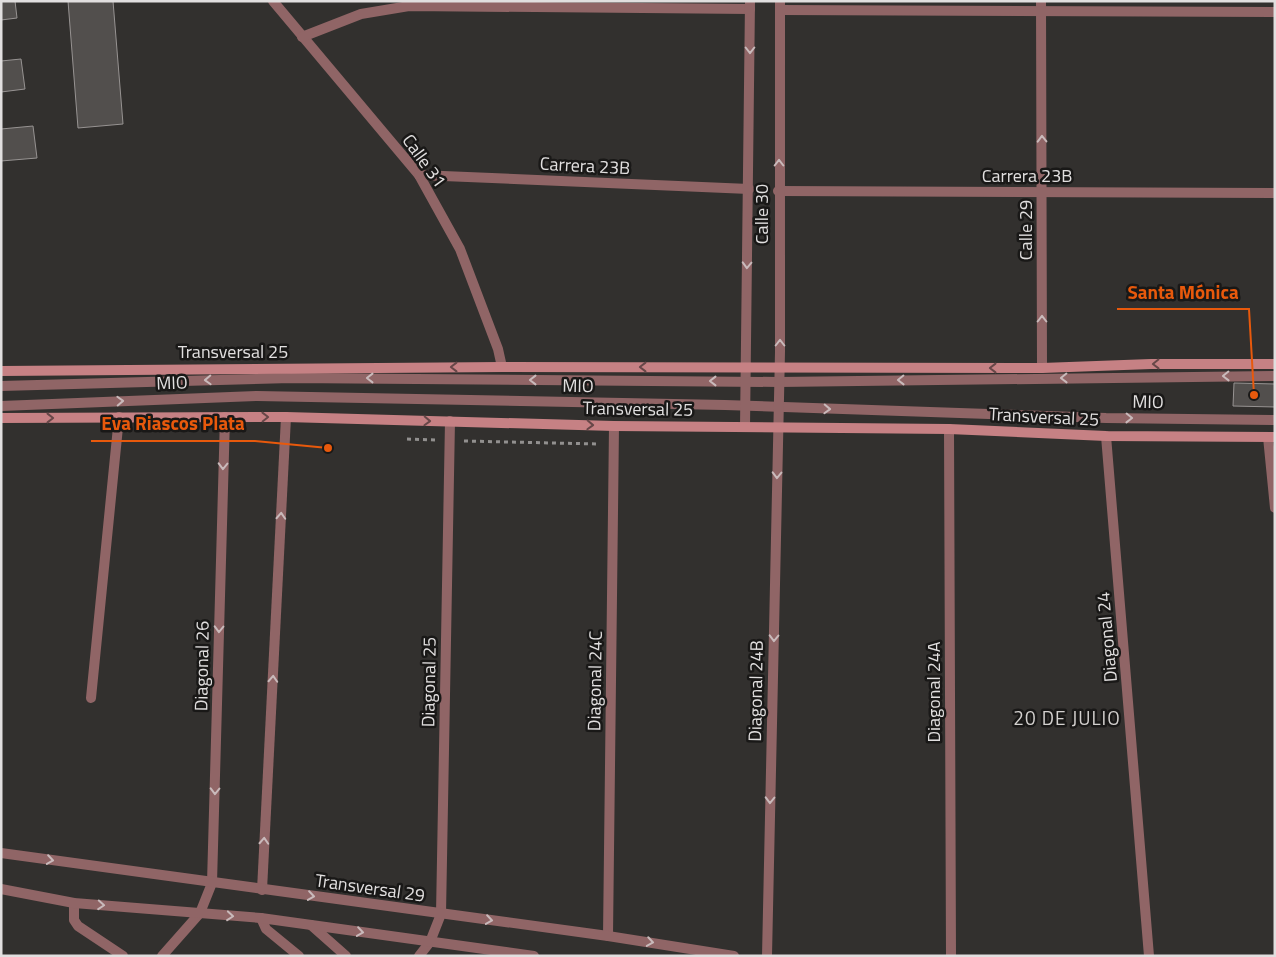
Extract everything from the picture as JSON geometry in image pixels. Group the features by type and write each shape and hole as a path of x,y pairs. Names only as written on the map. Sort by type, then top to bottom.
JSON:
{"main road":[{"name":"Transversal 25","path":"1,371 502,367 1042,368 1151,364 1275,364"},
{"name":"Transversal 25","path":"1,418 286,417 614,426 949,429 1106,436 1271,437"}],"street":[{"name":"Calle 31","path":"272,1 419,174 460,249 498,349 502,367"},
{"name":"Calle 29","path":"1041,1 1042,368"},
{"path":"302,37 361,14 409,6 750,5"},
{"name":"Calle 30","path":"745,426 744,367 749,189 750,5"},
{"path":"780,6 1040,12 1275,12"},
{"name":"Calle 30","path":"778,427 780,6"},
{"name":"Carrera 23B","path":"419,174 749,189"},
{"name":"Carrera 23B","path":"778,191 1275,193"},
{"name":"MIO","path":"1,386 291,378 779,382 1275,376"},
{"name":"MIO","path":"1,406 256,396 744,406 1106,418 1275,420"},
{"path":"92,698 119,417"},
{"name":"Diagonal 26","path":"162,956 200,913 212,883 225,417"},
{"path":"262,890 286,417"},
{"name":"Diagonal 25","path":"419,956 430,942 441,914 450,421"},
{"name":"Diagonal 24C","path":"608,936 614,426"},
{"name":"Diagonal 24B","path":"767,956 778,427"},
{"name":"Diagonal 24A","path":"949,429 951,956"},
{"name":"Diagonal 24","path":"1106,436 1149,956"},
{"path":"1271,437 1275,508"},
{"name":"Transversal 29","path":"1,853 608,936 734,956"},
{"path":"1,889 74,903 260,918 534,956"},
{"path":"74,903 74,920 78,926 123,956"},
{"path":"260,918 266,929 299,956"},
{"path":"312,925 346,956"}],"path":[{"path":"402,438 450,441 614,444"}],"building":[{"path":"1,1 15,1 17,18 1,20"},
{"path":"68,1 113,1 123,124 78,128"},
{"path":"21,59 25,89 1,92 1,61"},
{"path":"33,126 37,158 1,161 1,129"},
{"path":"1234,383 1275,384 1275,407 1233,406"}],"place":[{"name":"Santa Mónica","path":"1254,395"},
{"name":"Eva Riascos Plata","path":"328,448"}],"district":[{"name":"20 DE JULIO","path":"1067,718"}]}
